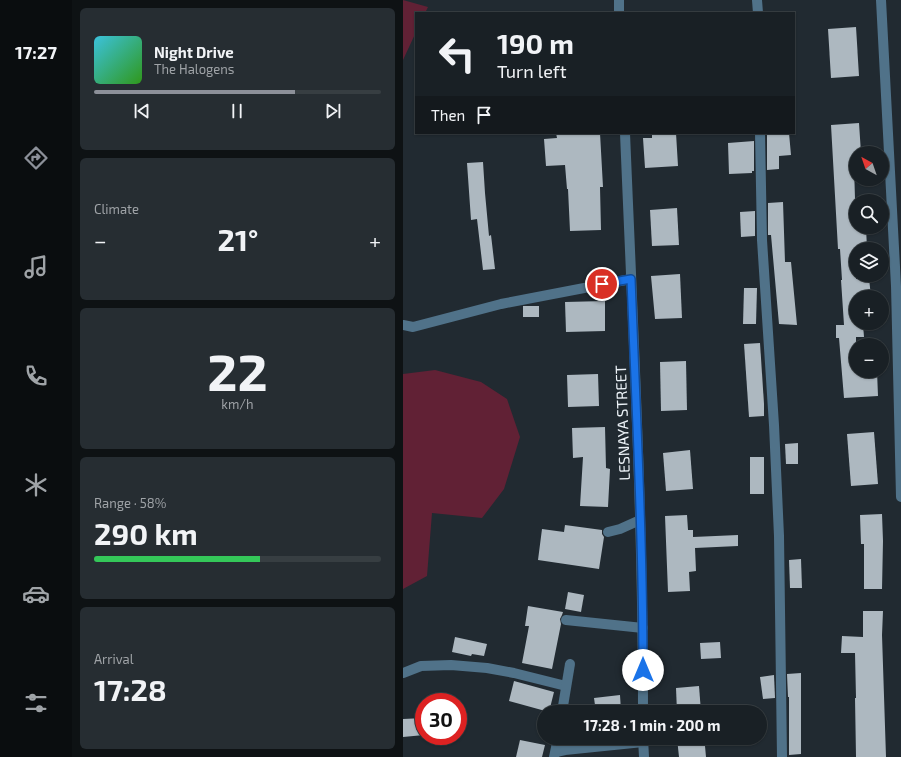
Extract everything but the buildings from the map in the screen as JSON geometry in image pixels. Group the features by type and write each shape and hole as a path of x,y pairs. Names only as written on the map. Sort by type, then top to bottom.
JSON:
{"street":[{"path":"619,0 619,12"},
{"path":"757,0 758,12"},
{"path":"881,0 896,286 901,497"},
{"name":"LESNAYA STREET","path":"625,134 640,520 643,628 643,705"},
{"path":"760,134 762,240 774,425 779,536 782,757"},
{"path":"403,325 413,327 501,304 631,279"},
{"path":"608,532 620,529 640,520"},
{"path":"566,620 643,628"},
{"path":"563,705 570,664"},
{"path":"403,673 421,666 451,665 487,668 566,686"},
{"path":"555,755 557,745"},
{"path":"555,755 565,750 604,745"},
{"path":"643,745 644,757"}],"shaded area":[{"path":"403,0 428,7 426,12 415,12 415,34 403,60"},
{"path":"435,370 481,382 507,399 520,437 504,489 482,518 432,513 427,576 403,589 403,374"}],"route":[{"path":"602,284 631,279 640,509 643,670"}]}
